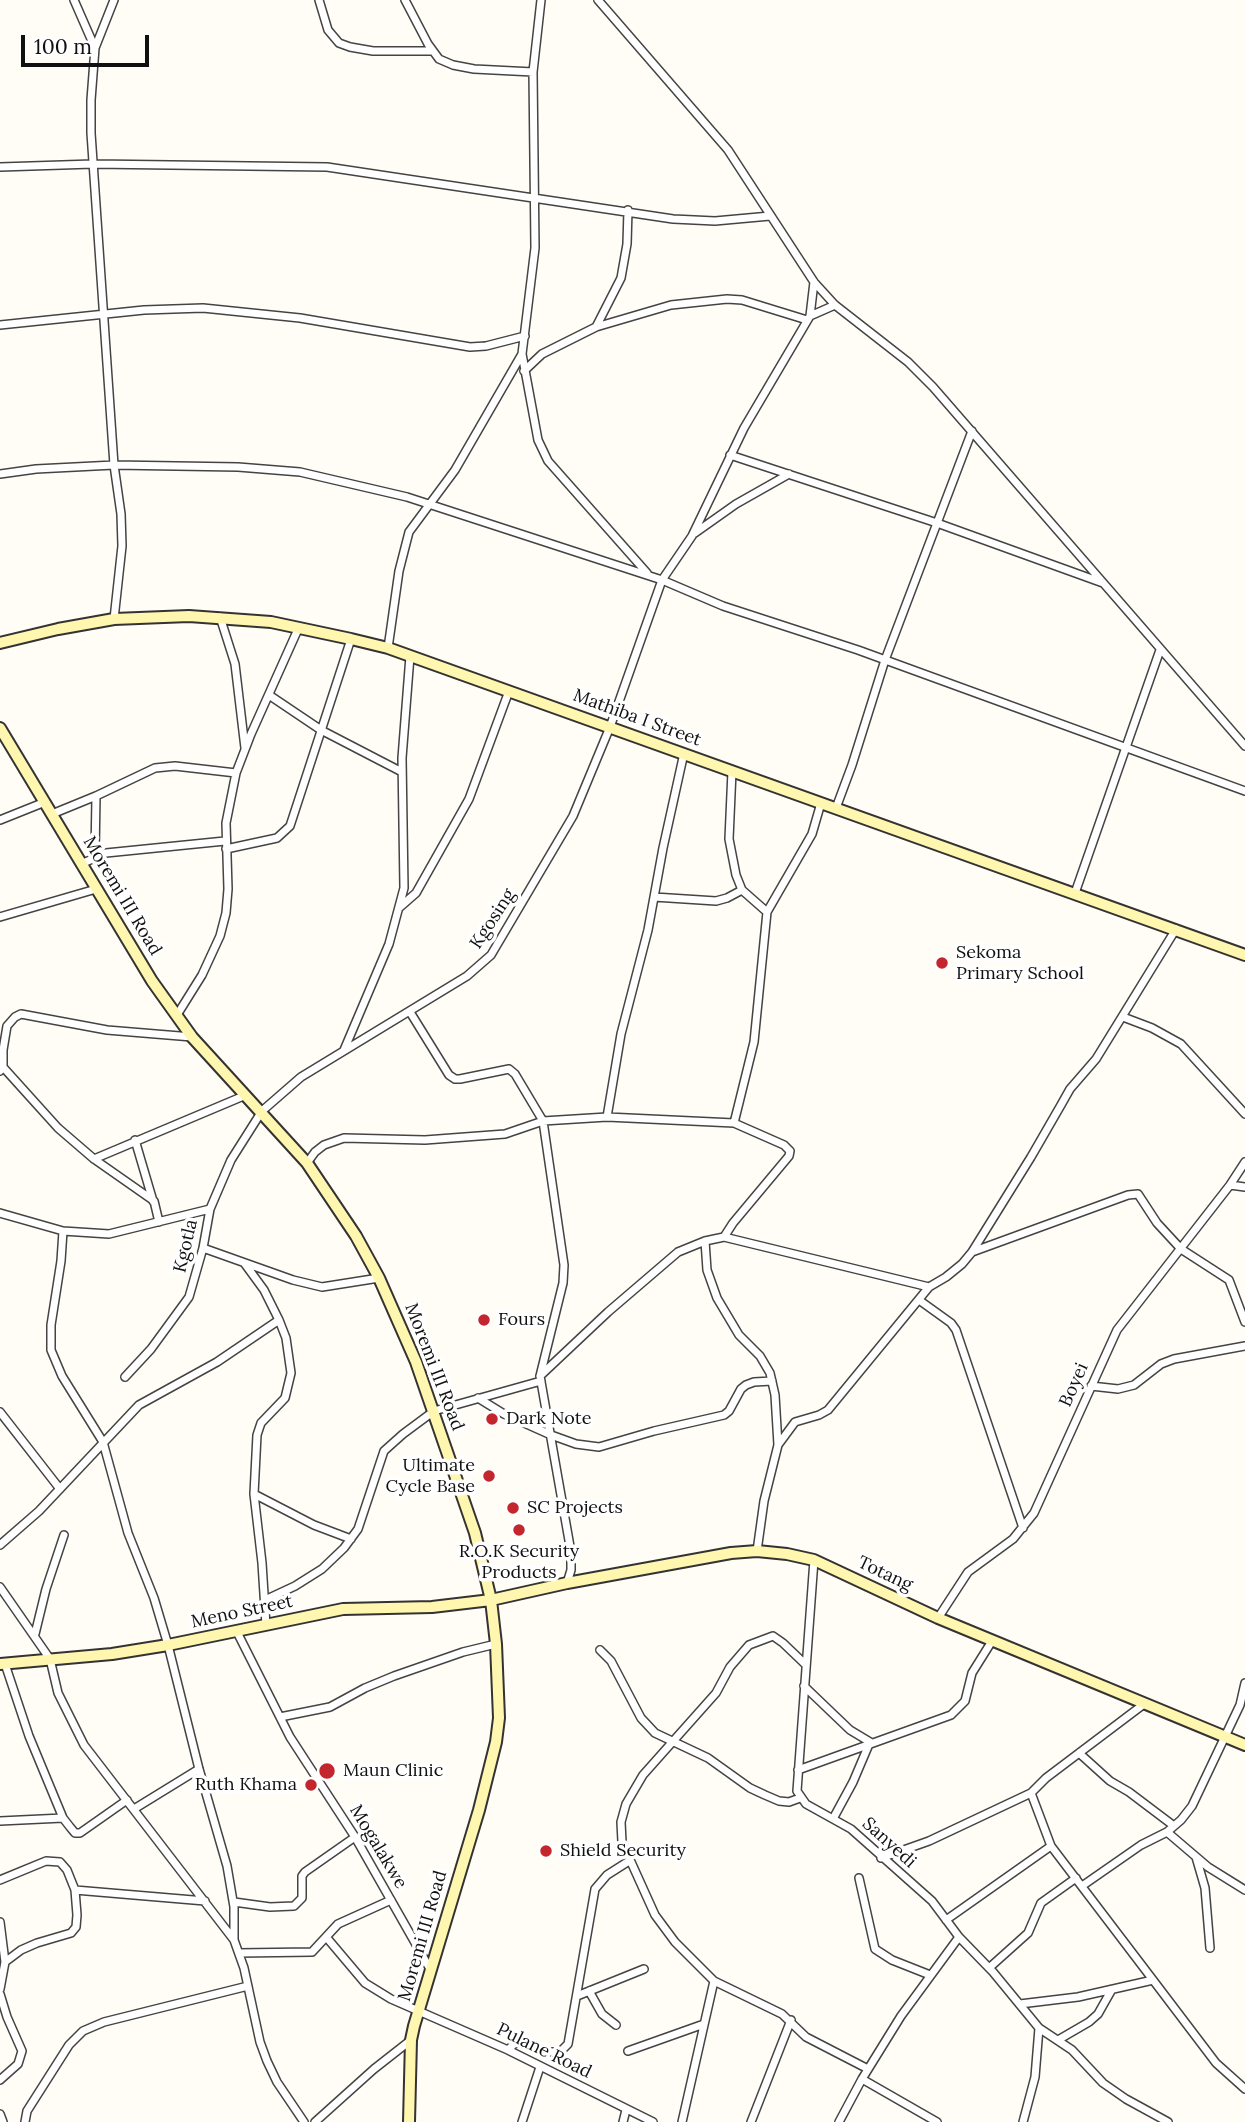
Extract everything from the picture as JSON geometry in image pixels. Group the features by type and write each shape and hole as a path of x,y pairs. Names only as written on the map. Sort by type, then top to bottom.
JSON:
{"street":[{"path":"74,0 95,48"},
{"path":"114,0 95,48 91,100 114,465 121,514 122,546 114,619"},
{"path":"319,0 328,30 339,43 373,51 432,51"},
{"path":"405,0 439,59 474,69 533,72"},
{"path":"541,0 533,72 535,248 522,354 524,370 538,440 548,461 647,574"},
{"path":"598,0 728,150 814,282 835,305 908,362 972,431 1245,746"},
{"path":"0,167 93,164 327,167 695,220 770,216"},
{"path":"596,327 621,278 627,244 628,211"},
{"path":"692,536 730,455 809,318 814,282"},
{"path":"524,370 542,354 587,334 596,327 671,305 727,299 750,302 809,318 835,305"},
{"path":"0,325 40,319 203,307 287,316 470,347 486,346 525,336"},
{"path":"388,648 404,545 413,524 431,506 455,470 522,354"},
{"path":"836,808 885,660 972,431"},
{"path":"730,455 937,523 1104,583"},
{"path":"0,474 36,469 114,465 239,467 300,472 361,485 647,574 723,606 885,660 1245,791"},
{"path":"692,536 736,504 789,474"},
{"name":"Kgosing","path":"262,1111 301,1077 467,976 491,955 573,816 610,727 662,580 692,536"},
{"name":"Mathiba I Street","path":"0,643 114,619 170,616 220,617 299,627 388,648 1245,955"},
{"path":"220,617 235,664 245,749"},
{"path":"177,1015 213,955 224,925 228,889 226,845 230,799 236,773 299,627"},
{"path":"81,864 95,856 198,842 226,845 277,838 290,826 351,639"},
{"path":"1075,893 1160,650"},
{"path":"344,1051 389,944 400,908 404,870 402,772 410,656"},
{"path":"400,908 416,893 469,799 509,691"},
{"path":"269,695 321,730 402,772"},
{"name":"Moremi III Road","path":"0,728 152,981 192,1037 307,1163 356,1236 379,1278 416,1362 475,1532 491,1600 499,1718 480,1810 430,1969 411,2040 410,2122"},
{"path":"607,1116 621,1034 648,930 684,753"},
{"path":"52,814 155,768 175,766 236,773"},
{"path":"732,771 729,839 736,875 742,890 767,912"},
{"path":"95,856 96,796"},
{"path":"0,820 45,802"},
{"path":"734,1123 754,1042 767,912 812,834 821,803"},
{"path":"0,917 96,889"},
{"path":"654,897 716,901 742,890"},
{"path":"778,1445 795,1422 828,1410 929,1287 962,1264 972,1252 1070,1089 1096,1059 1176,929"},
{"path":"410,1012 449,1075 460,1079 509,1069 515,1073 544,1121 564,1265 563,1283 540,1379 572,1552 567,1583"},
{"path":"154,1201 94,1159 39,1109 2,1069 1,1048 7,1026 22,1014 107,1030 192,1037"},
{"path":"1123,1017 1152,1028 1181,1044 1245,1114"},
{"path":"94,1159 246,1095"},
{"name":"Kgotla","path":"125,1377 151,1349 189,1297 203,1248 210,1209 231,1160 262,1111"},
{"path":"307,1163 314,1152 324,1145 344,1138 425,1140 505,1134 544,1121 607,1116 734,1123 784,1145 790,1151 789,1156 724,1237"},
{"path":"135,1140 159,1222"},
{"name":"Boyei","path":"938,1618 968,1572 997,1552 1023,1528 1042,1498 1117,1330 1245,1162"},
{"path":"1230,1185 1245,1187"},
{"path":"972,1252 1132,1193 1138,1194 1157,1223 1181,1249 1229,1280 1245,1322"},
{"path":"0,1213 63,1231 109,1234 210,1209"},
{"path":"63,1231 51,1325 51,1350 62,1376 103,1442 128,1533 154,1598 227,1866 234,1902 234,1940"},
{"path":"265,1600 295,1586 321,1569 351,1539 358,1530 384,1451 403,1434 434,1411 540,1379 608,1312 678,1252 724,1237 929,1287"},
{"path":"705,1241 707,1270 718,1298 739,1335 761,1356 772,1381 778,1445 764,1502 757,1551"},
{"path":"203,1248 293,1280 322,1287 379,1278"},
{"path":"245,1264 264,1290 279,1321 286,1338 291,1373 285,1398 261,1423 257,1435 254,1494 266,1625"},
{"path":"919,1300 951,1323 957,1331 1023,1528"},
{"path":"0,1545 60,1489 103,1442 148,1399 175,1387 217,1362 279,1321"},
{"path":"1091,1386 1118,1390 1134,1385 1161,1364 1174,1359 1245,1346"},
{"path":"478,1398 504,1414 551,1435 576,1444 599,1447 724,1415 746,1385 772,1381"},
{"path":"0,1412 60,1489"},
{"path":"254,1494 351,1539"},
{"path":"34,1634 64,1535"},
{"name":"Totang","path":"491,1600 731,1553 757,1551 788,1554 814,1560 938,1618 1245,1745"},
{"path":"600,1650 611,1661 641,1718 655,1732 672,1743 708,1758 750,1788 779,1801 789,1802 800,1798 797,1791 798,1770 814,1560"},
{"path":"0,1587 50,1659 65,1712 84,1745 234,1940 267,2061 277,2082 304,2122"},
{"name":"Meno Street","path":"3,1664 112,1654 168,1645 343,1609 445,1606 491,1600"},
{"name":"Mogalakwe","path":"237,1632 290,1737 355,1837 430,1969"},
{"path":"806,1665 773,1636 748,1645 730,1667 716,1693 643,1776 626,1804 621,1822 622,1842 655,1915 675,1942 714,1981 782,2014 806,2037 868,2069"},
{"path":"798,1770 951,1715 961,1707 972,1673 992,1641"},
{"path":"280,1717 330,1707 394,1675 496,1644"},
{"path":"3,1664 63,1818 75,1833 80,1833 127,1800"},
{"path":"1082,1886 1141,1845 1167,1832 1192,1806 1242,1704 1245,1684"},
{"path":"804,1686 850,1730 870,1742"},
{"path":"881,1857 929,1841 1031,1793 1144,1704"},
{"path":"834,1817 870,1742"},
{"path":"1079,1753 1110,1781 1174,1826"},
{"path":"134,1809 199,1769"},
{"path":"1031,1793 1051,1846 1216,2063 1245,2089"},
{"name":"Sanyedi","path":"800,1798 851,1829 932,1901 959,1937 1039,2028 1072,2050 1103,2083 1168,2122"},
{"path":"0,1821 63,1818"},
{"path":"1167,1832 1208,1867 1245,1889"},
{"path":"234,1902 270,1907 293,1906 302,1898 302,1876 305,1872 355,1837"},
{"path":"946,1920 1051,1846"},
{"path":"1195,1856 1205,1888 1210,1948"},
{"path":"0,1880 46,1861 60,1862 67,1870 75,1890 77,1915 75,1929 64,1936 21,1950 5,1962"},
{"path":"508,2050 515,2043 523,2043 548,2052 560,2052 568,2044 595,1889 607,1875 629,1861"},
{"path":"859,1878 875,1949 892,1960 930,1975"},
{"path":"989,1968 1028,1933 1041,1903 1076,1878"},
{"path":"75,1890 205,1901"},
{"path":"239,1953 312,1952 338,1924 391,1900"},
{"path":"0,1922 5,1962 0,1986 7,2017 22,2051 18,2064 0,2080"},
{"path":"839,2122 868,2069 930,1975 959,1937"},
{"name":"Pulane Road","path":"327,1938 365,1983 391,1999 508,2050 653,2122"},
{"path":"577,1996 644,1969"},
{"path":"1020,2004 1111,1991 1153,1980"},
{"path":"682,2122 714,1981"},
{"path":"25,2122 27,2111 69,2045 83,2031 104,2022 248,1986"},
{"path":"589,1991 602,2014 615,2025"},
{"path":"1058,2040 1098,2014 1111,1991"},
{"path":"751,2122 791,2020"},
{"path":"628,2050 704,2024"},
{"path":"1023,2122 1035,2077 1039,2028"},
{"path":"315,2122 374,2068 411,2040"},
{"path":"522,2122 540,2067"},
{"path":"862,2079 937,2122"},
{"path":"622,2122 626,2109"},
{"path":"0,2115 3,2122"}],"place":[{"name":"Sekoma Primary School","path":"942,963"},
{"name":"Fours","path":"484,1320"},
{"name":"Dark Note","path":"492,1419"},
{"name":"Ultimate Cycle Base","path":"489,1476"},
{"name":"SC Projects","path":"513,1508"},
{"name":"R.O.K Security Products","path":"519,1530"},
{"name":"Maun Clinic","path":"327,1771"},
{"name":"Ruth Khama","path":"311,1785"},
{"name":"Shield Security","path":"546,1851"}]}
